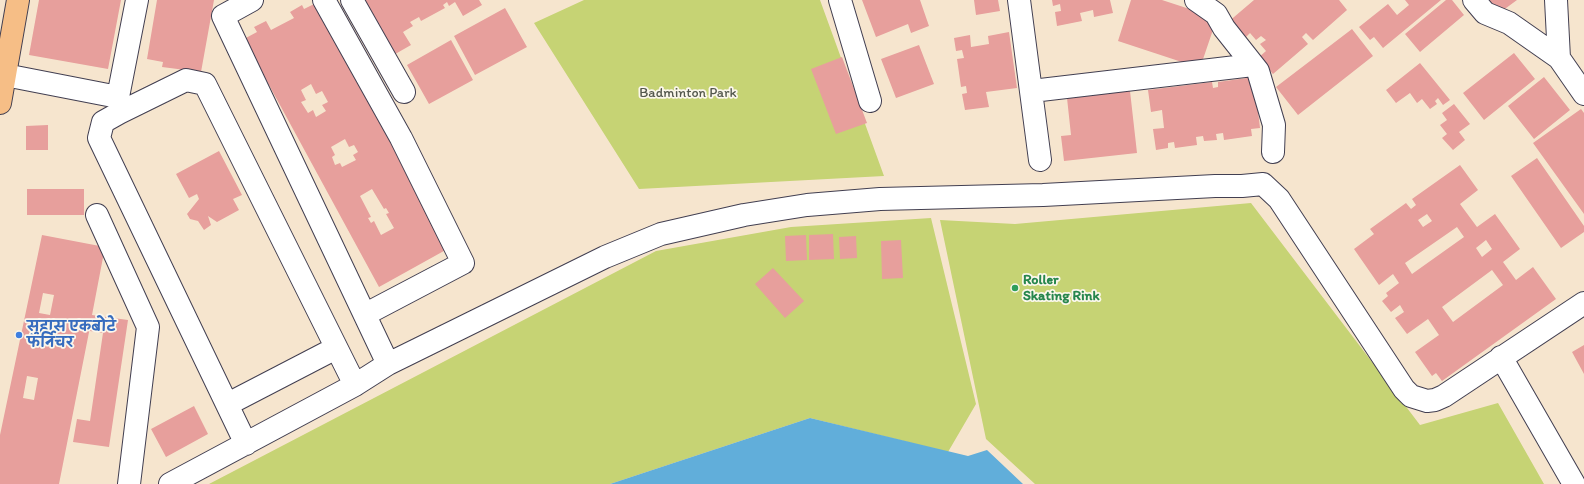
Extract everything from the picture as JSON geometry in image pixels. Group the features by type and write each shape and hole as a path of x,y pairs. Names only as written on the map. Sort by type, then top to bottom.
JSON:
{"main road":[{"path":"0,103 18,0"}],"street":[{"path":"5,75 118,97 137,0"},
{"path":"252,0 223,16 366,314 388,364"},
{"path":"324,0 401,138 463,263 366,314"},
{"path":"352,0 404,92"},
{"path":"840,0 870,101"},
{"path":"1019,0 1040,160"},
{"path":"1196,0 1216,14 1224,28 1258,72 1274,125 1273,152"},
{"path":"1474,0 1485,13 1509,23 1559,58 1584,94"},
{"path":"1556,0 1559,58"},
{"path":"1032,91 1253,65"},
{"path":"246,444 99,138 103,122 119,113 186,80 205,84 354,385"},
{"path":"170,484 354,385 388,364 612,254 661,234 744,215 807,205 880,199 1043,195 1263,184 1279,199 1404,389 1411,396 1427,401 1440,398 1584,303"},
{"path":"97,215 148,327 130,484"},
{"path":"228,404 336,348"},
{"path":"1501,357 1574,484"}],"green space":[{"name":"Badminton Park","path":"584,0 820,0 884,176 639,189 534,23"},
{"path":"1251,203 1420,425 1498,403 1544,484 1035,484 986,439 940,220 1015,224"},
{"path":"931,218 976,404 948,452 810,418 610,484 209,484 656,251 791,227"}],"water":[{"path":"810,418 968,456 987,450 1023,484 610,484"}],"building":[{"path":"39,0 121,0 108,69 29,55"},
{"path":"157,0 214,0 201,72 162,67 163,62 147,59"},
{"path":"358,0 479,0 482,5 463,16 455,2 449,6 447,2 443,5 445,8 421,21 419,17 410,22 413,26 403,32 411,45 390,57"},
{"path":"862,0 920,0 929,26 911,33 908,24 876,37"},
{"path":"974,0 998,0 1000,11 976,15"},
{"path":"1052,0 1110,0 1113,13 1094,17 1093,10 1080,13 1082,21 1057,26 1055,12 1061,11 1060,4 1053,6"},
{"path":"1131,0 1162,0 1217,18 1200,68 1118,41"},
{"path":"1254,0 1339,0 1347,10 1313,40 1306,33 1302,37 1308,44 1273,74 1258,58 1266,51 1260,44 1266,40 1261,36 1256,40 1250,33 1242,41 1227,23"},
{"path":"1405,0 1441,0 1383,48 1374,37 1370,40 1359,27 1388,4 1397,15 1409,5"},
{"path":"1446,0 1452,0 1464,15 1420,52 1405,34"},
{"path":"1487,0 1517,0 1498,14"},
{"path":"318,2 451,247 379,287 244,39 257,32 254,27 266,21 271,30 294,18 290,12 302,5 304,9","holes":["311,84 316,94 322,91 328,102 322,105 326,111 316,117 313,110 308,113 301,102 306,100 301,90","345,139 349,147 354,145 358,152 353,155 356,160 342,167 340,163 335,165 332,157 335,155 331,147","372,189 384,209 386,208 389,213 386,214 394,228 381,235 374,221 371,223 368,218 371,217 360,196"]},
{"path":"505,8 527,47 475,75 454,36"},
{"path":"1352,29 1373,56 1298,115 1276,87"},
{"path":"1009,32 1017,88 986,92 989,107 965,110 962,94 967,93 966,86 961,87 957,59 964,58 962,50 956,51 954,38 970,35 971,47 989,44 988,36"},
{"path":"451,40 473,80 429,104 407,65"},
{"path":"919,45 934,84 896,98 881,59"},
{"path":"1514,53 1535,79 1484,120 1463,93"},
{"path":"842,57 867,123 836,134 811,69"},
{"path":"1420,63 1450,100 1443,105 1438,98 1435,101 1437,104 1430,109 1422,99 1417,103 1410,93 1396,103 1386,90"},
{"path":"1254,77 1260,128 1251,129 1252,136 1224,140 1223,133 1216,134 1217,140 1204,141 1203,136 1196,137 1197,145 1175,148 1174,142 1168,143 1168,148 1156,150 1153,129 1164,128 1162,110 1151,112 1148,90 1212,82 1213,88 1218,87 1218,82"},
{"path":"1544,77 1570,110 1534,139 1508,106"},
{"path":"1130,91 1137,153 1064,161 1061,136 1071,135 1067,98"},
{"path":"1454,104 1470,124 1459,132 1465,140 1453,150 1442,138 1447,134 1440,125 1447,120 1442,113"},
{"path":"1581,109 1584,113 1584,214 1533,143"},
{"path":"48,125 48,150 26,150 26,126"},
{"path":"219,151 242,195 233,199 239,210 217,222 208,216 211,225 204,230 198,221 190,219 187,214 199,199 197,194 189,198 176,174"},
{"path":"1537,158 1584,226 1584,232 1561,248 1511,176"},
{"path":"1460,165 1478,190 1460,204 1477,227 1495,214 1520,249 1503,262 1516,280 1533,267 1556,299 1442,381 1436,373 1432,376 1415,352 1439,335 1428,319 1407,334 1395,318 1404,312 1400,305 1391,312 1382,301 1388,296 1386,293 1399,283 1393,274 1379,285 1354,249 1374,234 1370,229 1406,203 1411,209 1416,205 1412,199","holes":["1427,214 1432,221 1423,227 1418,220","1457,227 1464,237 1412,274 1405,263","1486,240 1492,249 1482,257 1476,248","1492,270 1503,285 1453,322 1442,307"]},
{"path":"27,189 84,189 84,215 27,215"},
{"path":"833,234 834,259 809,260 809,235"},
{"path":"42,235 105,247 92,315 128,320 109,447 73,442 77,419 90,421 103,333 90,331 92,317 59,484 0,484 0,435","holes":["43,293 54,295 50,315 39,313","27,376 38,378 34,400 23,398"]},
{"path":"806,235 807,260 786,261 785,236"},
{"path":"856,236 857,258 840,259 839,237"},
{"path":"901,240 903,278 882,279 881,241"},
{"path":"773,268 804,301 785,318 755,284"},
{"path":"1584,345 1584,374 1572,352"},
{"path":"194,406 208,434 166,457 151,429"}],"place":[{"name":"Roller Skating Rink","path":"1015,288"},
{"name":"सुहास एकबोटे फर्निचर","path":"19,335"}]}
